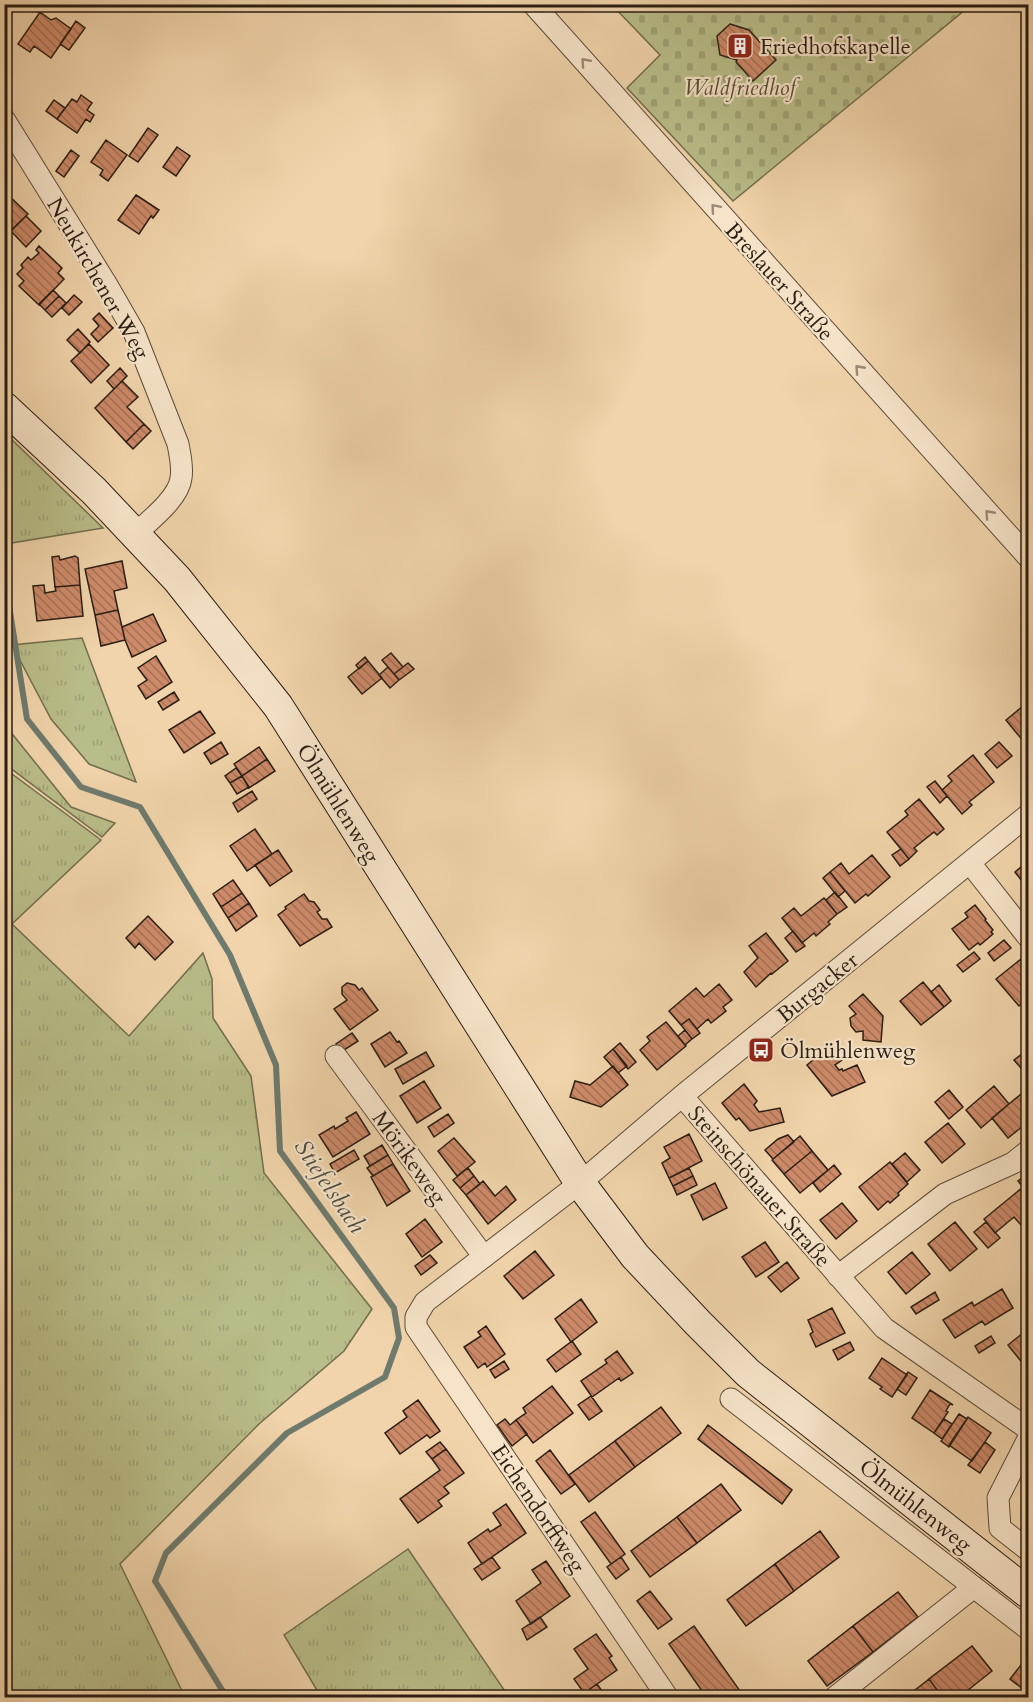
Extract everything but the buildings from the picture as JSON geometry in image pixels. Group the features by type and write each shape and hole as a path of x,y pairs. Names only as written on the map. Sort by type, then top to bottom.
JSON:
{"main road":[{"name":"Ölmühlenweg","path":"4,407 94,491 135,534 212,621 278,706 580,1183 635,1256 748,1373 1029,1593"}],"street":[{"name":"Breslauer Straße","path":"533,4 1029,557"},
{"name":"Neukirchener Weg","path":"4,119 134,332 178,444 181,482 165,505 135,534"},
{"name":"Burgacker","path":"580,1183 682,1096 1029,815"},
{"path":"970,863 1029,937"},
{"name":"Mörikeweg","path":"336,1056 484,1257"},
{"name":"Steinschönauer Straße","path":"682,1096 884,1328 1029,1429"},
{"name":"Steinschönauer Straße","path":"837,1276 945,1194 1013,1163 1029,1151"},
{"path":"484,1257 580,1183"},
{"name":"Eichendorffweg","path":"484,1257 425,1302 416,1317 416,1327 668,1698"},
{"path":"731,1399 1029,1629"},
{"path":"1029,1439 998,1498 1000,1528 1029,1550"},
{"path":"834,1698 974,1587"}],"green space":[{"name":"Waldfriedhof","path":"612,5 971,5 733,201 627,88 660,55"},
{"path":"5,433 103,528 5,544"},
{"path":"82,638 136,782 89,764 51,719 12,645"},
{"path":"4,711 9,730 71,807 115,823 102,837 5,764"},
{"path":"4,768 101,840 12,924 129,1036 203,953 212,979 213,1018 251,1076 264,1173 372,1309 344,1351 259,1424 120,1564 185,1697 5,1697"},
{"path":"408,1549 509,1697 321,1697 284,1635"}],"waterway":[{"name":"Stiefelsbach","path":"4,574 27,719 81,787 140,807 230,955 276,1065 280,1151 394,1308 399,1338 385,1377 287,1433 166,1553 155,1581 227,1698"}],"place":[{"name":"Friedhofskapelle","path":"740,46"},
{"name":"Ölmühlenweg","path":"761,1050"}]}
